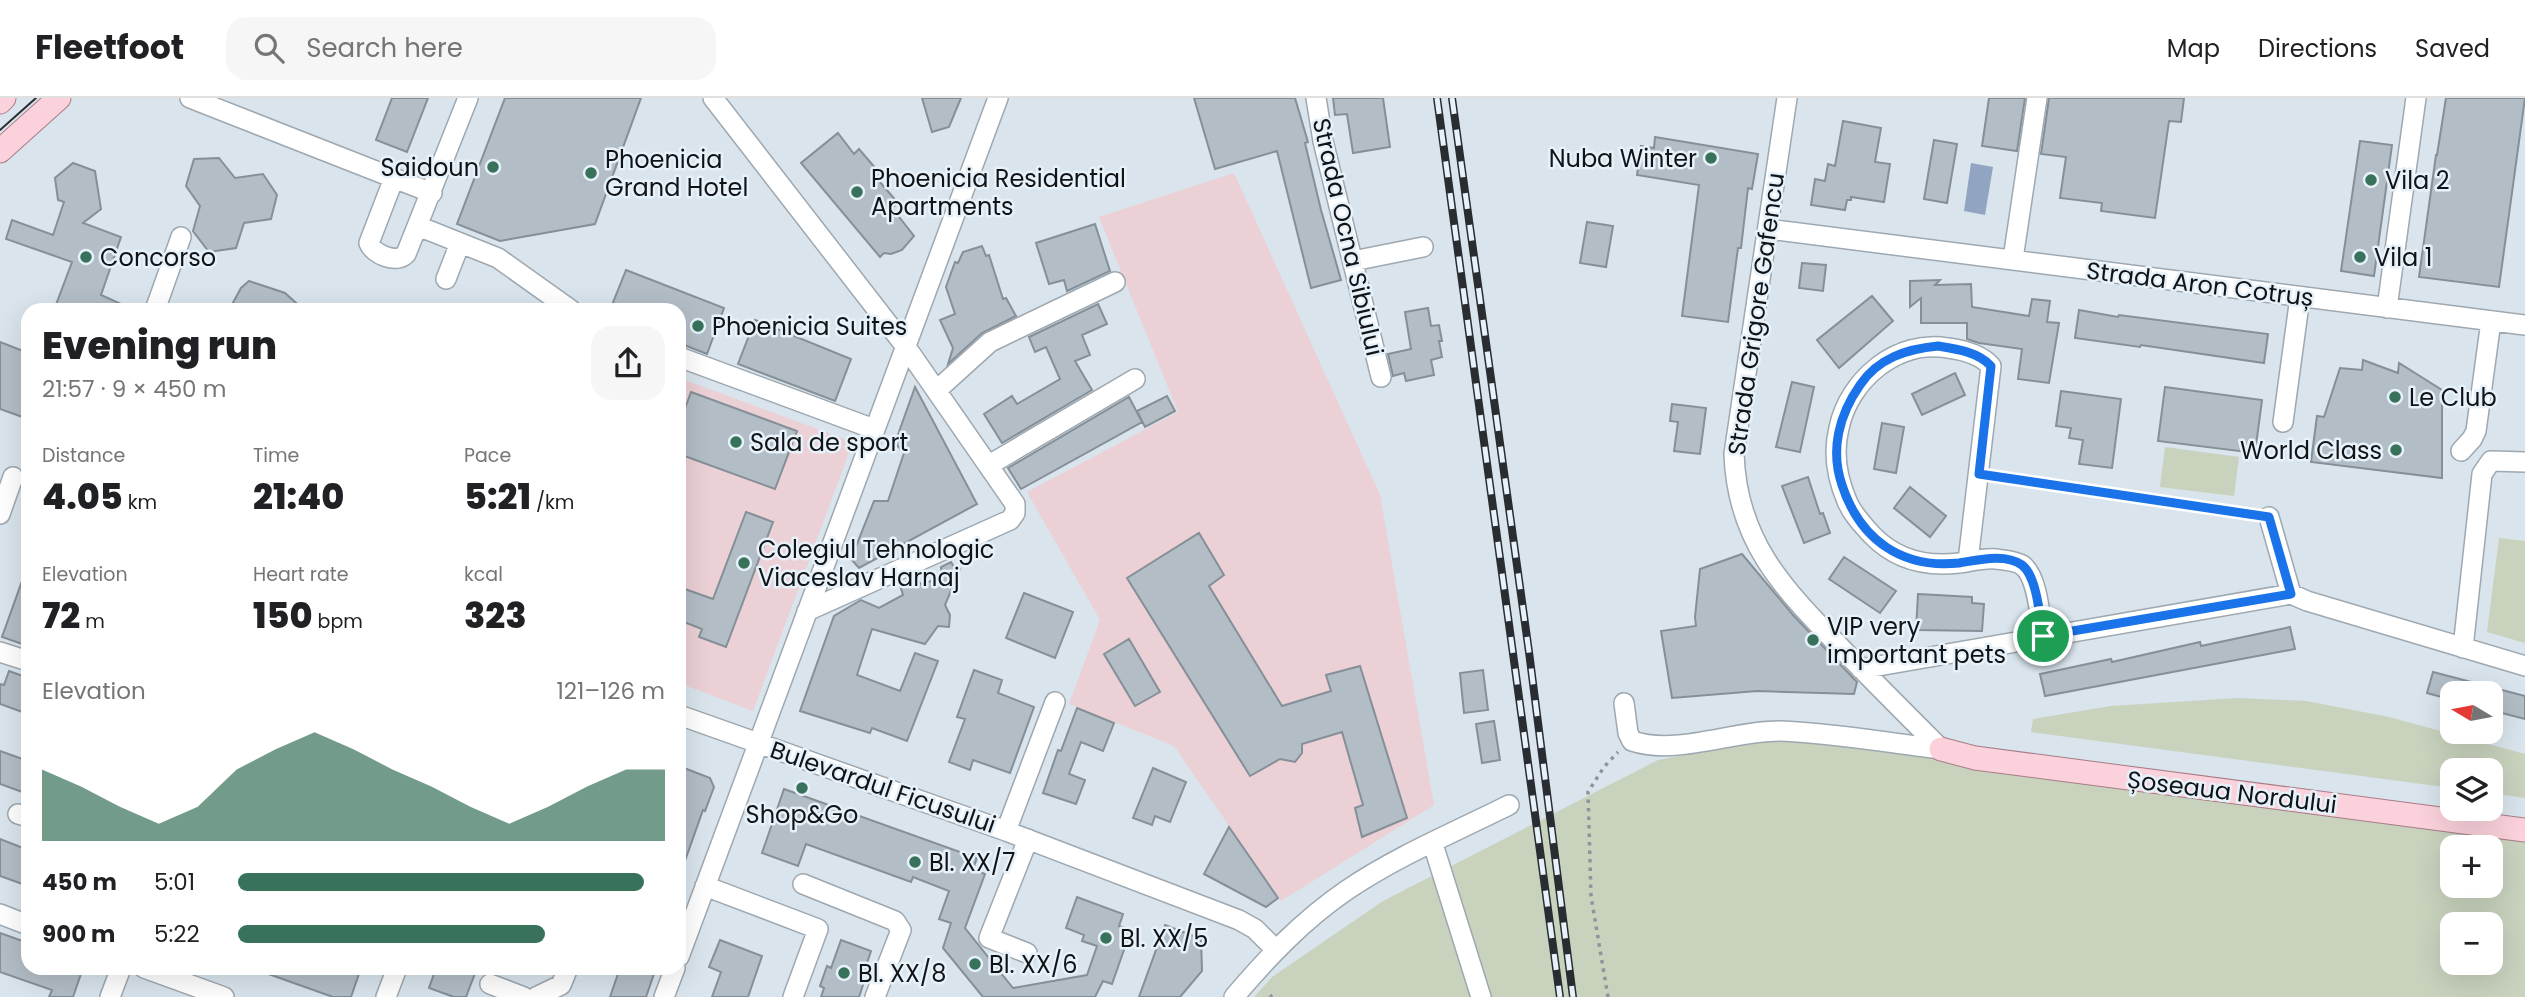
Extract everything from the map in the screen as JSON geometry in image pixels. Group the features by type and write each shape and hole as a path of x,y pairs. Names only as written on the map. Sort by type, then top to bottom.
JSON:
{"main road":[{"path":"0,102 4,98"},
{"path":"0,151 59,98"},
{"name":"Șoseaua Nordului","path":"1941,749 1975,758 2525,830"}],"street":[{"path":"190,98 432,193"},
{"path":"394,178 369,243 371,248 397,260 403,258 418,226 468,98"},
{"path":"713,98 906,347 1016,504 1015,513 1010,520 807,611"},
{"path":"686,935 998,98"},
{"name":"Strada Ocna Sibiului","path":"1316,98 1323,141 1381,377"},
{"name":"Strada Grigore Gafencu","path":"1787,98 1734,454 1735,484 1746,521 1767,563 1789,594 1941,749"},
{"path":"2013,259 2037,98"},
{"path":"2387,308 2416,98"},
{"path":"418,226 498,258 561,303"},
{"name":"Strada Aron Cotruș","path":"1768,229 2525,325"},
{"path":"157,303 181,237"},
{"path":"446,279 460,243"},
{"path":"1353,261 1423,247"},
{"path":"937,390 990,342 1115,282"},
{"path":"2283,422 2300,297"},
{"path":"2461,451 2476,431 2491,321"},
{"path":"1968,561 1991,366 1985,360 1957,349 1938,346 1917,348 1880,364 1861,382 1849,402 1839,426 1836,451 1838,476 1848,503 1862,524 1882,545 1905,559 1930,564 1968,561 1986,558 2022,565 2033,579 2043,636"},
{"path":"686,360 874,429"},
{"path":"989,466 1135,379"},
{"path":"2463,648 2482,474 2491,461 2525,462"},
{"path":"0,514 14,477"},
{"path":"2269,517 2291,594"},
{"path":"1861,669 2291,594 2525,666"},
{"path":"0,652 21,659"},
{"path":"1006,831 1055,702"},
{"path":"1624,703 1628,733 1632,741 1644,746 1779,731 1941,749"},
{"name":"Bulevardul Ficusului","path":"686,717 1028,839 1238,920 1255,929 1275,949"},
{"path":"1234,997 1275,949 1344,891 1509,805"},
{"path":"1027,953 989,938 1028,839"},
{"path":"1433,844 1481,997"},
{"path":"803,884 895,921 899,926 901,930 875,997"},
{"path":"705,886 818,929 793,997"},
{"path":"0,914 21,922"},
{"path":"110,997 118,975"},
{"path":"163,975 224,997"},
{"path":"386,997 394,975"},
{"path":"536,997 561,985 565,975"},
{"path":"664,997 672,975"},
{"path":"490,984 524,997"}],"path":[{"path":"1979,474 2269,517"},
{"path":"1608,997 1591,896 1588,793 1614,755 1632,741"}],"shaded area":[{"path":"1234,173 1380,495 1434,805 1281,901 1174,746 1069,704 1100,620 1027,492 1178,412 1099,217"},
{"name":"Colegiul Tehnologic Viaceslav Harnaj","path":"686,381 853,442 753,711 686,686"}],"green space":[{"path":"2165,447 2239,457 2234,496 2160,487"},
{"path":"2499,538 2525,541 2525,643 2487,632"},
{"path":"2239,698 2306,701 2389,717 2440,731 2440,744 2488,744 2525,754 2525,798 2503,795 2503,758 2440,758 2440,786 2031,732 2033,719 2111,706"},
{"path":"1772,739 1861,741 2525,836 2525,997 1254,997 1272,977 1383,901 1658,760"}],"water":[{"path":"1971,163 1993,167 1985,215 1964,211"}],"building":[{"path":"392,98 428,98 407,152 376,140"},
{"path":"505,98 641,98 595,224 500,241 457,224"},
{"path":"922,98 961,98 949,127 932,132"},
{"path":"1194,98 1295,98 1308,142 1305,143 1321,210 1341,280 1311,288 1277,151 1215,169"},
{"path":"1333,98 1383,98 1390,147 1353,153 1347,114 1335,115"},
{"path":"1989,98 2025,98 2017,151 1982,146"},
{"path":"2049,98 2184,98 2181,122 2169,121 2155,218 2101,211 2102,203 2060,198 2066,157 2041,154"},
{"path":"2446,98 2525,98 2499,287 2419,277"},
{"path":"1843,121 1881,128 1875,162 1890,164 1884,202 1851,197 1851,200 1847,200 1845,210 1811,205 1815,179 1825,181 1828,164 1835,166"},
{"name":"Phoenicia Residential Apartments","path":"838,133 854,154 859,149 883,177 879,181 898,203 892,208 914,236 902,250 891,254 884,253 880,257 801,163"},
{"path":"1655,137 1758,154 1752,189 1748,188 1728,322 1682,316 1699,185 1637,175 1641,146 1654,148"},
{"path":"1934,140 1957,144 1947,203 1924,199"},
{"path":"2360,141 2392,145 2374,276 2341,271"},
{"path":"219,158 235,178 263,174 277,195 271,219 244,223 236,248 209,252 193,231 200,206 186,186 194,159"},
{"path":"73,163 95,171 101,209 83,223 121,237 101,295 119,303 57,303 72,262 6,239 12,220 53,235 64,202 58,200 55,178"},
{"path":"1587,222 1613,226 1606,267 1580,263"},
{"path":"1095,224 1110,271 1067,291 1064,280 1049,284 1036,243"},
{"path":"982,246 986,256 989,255 1003,299 1006,298 1016,316 982,333 948,364 953,348 940,320 955,314 946,287 955,262 958,263 963,252"},
{"path":"1802,263 1826,265 1823,291 1799,288"},
{"name":"Phoenicia Suites","path":"626,270 724,308 707,354 686,346 686,303 613,303"},
{"path":"1940,280 1935,285 1971,284 1972,307 2029,316 2032,299 2050,301 2047,322 2059,323 2049,383 2018,379 2022,349 1967,339 1967,323 1921,323 1921,298 1910,307 1910,281"},
{"path":"249,281 285,293 296,303 233,303 241,288"},
{"path":"1872,296 1893,321 1839,368 1817,340"},
{"path":"1098,304 1107,324 1082,335 1090,355 1075,361 1092,390 1002,443 984,414 1012,396 1017,404 1060,379 1046,347 1035,352 1029,337"},
{"path":"1428,308 1431,326 1439,325 1442,341 1439,341 1442,357 1431,360 1434,375 1406,381 1404,373 1393,376 1388,354 1411,349 1405,312"},
{"path":"2079,310 2268,334 2264,363 2075,338"},
{"path":"755,320 851,359 835,401 738,364"},
{"path":"0,342 21,350 21,416 0,409"},
{"path":"2363,360 2398,373 2399,363 2442,390 2442,478 2311,462 2317,416 2324,417 2340,368 2362,370"},
{"path":"1955,373 1965,395 1922,415 1912,394"},
{"path":"1792,382 1814,387 1800,452 1776,447"},
{"path":"915,387 977,504 859,568 851,559 874,501 888,501 904,453 895,443"},
{"path":"2165,387 2262,400 2255,453 2158,441"},
{"path":"2061,391 2121,399 2112,468 2079,464 2083,440 2069,438 2071,428 2056,426"},
{"name":"Sala de sport","path":"691,392 797,431 775,489 686,457 686,406"},
{"path":"1167,396 1175,411 1145,427 1137,411"},
{"path":"1129,397 1142,422 1021,489 1008,468"},
{"path":"1672,404 1706,408 1700,454 1674,451 1678,422 1670,421"},
{"path":"1882,423 1904,427 1896,473 1874,469"},
{"path":"1808,477 1820,514 1823,513 1830,533 1804,543 1782,486"},
{"path":"1910,487 1946,516 1930,537 1894,508"},
{"path":"746,512 773,522 726,647 699,637 702,629 686,623 686,589 713,599"},
{"path":"1199,533 1224,575 1209,586 1282,706 1331,691 1326,675 1360,666 1407,818 1362,837 1355,808 1363,805 1342,732 1302,744 1302,753 1295,762 1280,759 1250,776 1127,578"},
{"path":"1742,554 1793,615 1857,682 1854,694 1757,691 1672,698 1661,631 1696,626 1700,569"},
{"path":"1844,557 1896,591 1880,613 1829,579"},
{"path":"951,562 956,570 960,569 945,605 950,615 949,627 938,626 925,644 872,629 857,675 900,691 915,653 938,661 907,741 872,728 870,733 800,711 834,616 861,600 879,608 903,595 900,585 916,579 922,585 942,576 941,567"},
{"path":"21,584 21,644 2,637"},
{"path":"1024,593 1073,612 1055,658 1006,638"},
{"path":"1918,594 1972,597 1972,603 1984,604 1982,631 1916,630"},
{"path":"2290,627 2295,649 2045,696 2040,674 2111,659 2112,662 2200,642 2201,646"},
{"path":"1129,639 1160,692 1135,706 1104,654"},
{"path":"974,670 1002,680 998,693 1034,707 1010,773 973,760 970,770 949,762 965,719 957,717"},
{"path":"1483,670 1488,710 1464,713 1460,673"},
{"path":"9,671 21,675 21,712 0,704 0,684 4,685"},
{"path":"2433,672 2468,681 2440,681 2440,697 2427,693"},
{"path":"2503,690 2525,696 2525,719 2503,713"},
{"path":"1077,708 1114,723 1103,751 1081,742 1069,774 1085,780 1076,804 1043,793"},
{"path":"1494,721 1500,760 1482,763 1476,724"},
{"path":"0,751 21,758 21,792 0,784"},
{"path":"1153,768 1186,782 1170,822 1155,816 1152,825 1133,818"},
{"path":"686,769 710,778 714,787 705,811 703,810 686,858"},
{"path":"784,789 977,858 973,869 985,874 965,928 1013,988 1087,975 1097,946 1082,941 1084,935 1066,928 1077,897 1123,914 1119,926 1131,930 1112,984 1103,981 1095,997 983,997 943,948 951,923 939,919 949,891 913,877 911,882 806,844 798,866 762,853"},
{"path":"1229,827 1278,898 1266,907 1204,874"},
{"path":"0,839 21,847 21,884 0,876"},
{"path":"1165,925 1201,939 1202,971 1180,997 1139,997"},
{"path":"0,933 21,940 21,975 81,975 73,997 49,997 52,990 0,972"},
{"path":"720,940 762,956 748,997 712,997 721,972 709,967"},
{"name":"Bl. XX/8","path":"841,940 871,951 859,997 821,997 824,988 820,986 827,966 831,968"},
{"path":"271,975 359,975 351,997 333,997"},
{"path":"434,975 474,975 466,997 454,997 429,988"},
{"path":"618,975 654,975 646,997 610,997"}],"tram line":[{"path":"0,130 36,98"}],"railway":[{"path":"1437,98 1560,997"},
{"path":"1452,98 1529,652 1573,997"}],"place":[{"name":"Nuba Winter","path":"1711,158"},
{"name":"Saidoun","path":"493,167"},
{"name":"Phoenicia Grand Hotel","path":"591,173"},
{"name":"Vila 2","path":"2371,180"},
{"name":"Phoenicia Residential Apartments","path":"857,192"},
{"name":"Concorso","path":"86,257"},
{"name":"Vila 1","path":"2360,257"},
{"name":"Phoenicia Suites","path":"698,326"},
{"name":"Le Club","path":"2395,397"},
{"name":"Sala de sport","path":"736,442"},
{"name":"World Class","path":"2396,450"},
{"name":"Colegiul Tehnologic Viaceslav Harnaj","path":"744,563"},
{"name":"VIP very important pets","path":"1813,640"},
{"name":"Shop&Go","path":"802,788"},
{"name":"Bl. XX/7","path":"915,862"},
{"name":"Bl. XX/5","path":"1106,938"},
{"name":"Bl. XX/6","path":"975,964"},
{"name":"Bl. XX/8","path":"844,973"}],"route":[{"path":"1938,346 1975,355 1991,366 1979,474 2269,517 2291,594 2043,636 2033,579 2022,565 1986,558 1930,564 1905,559 1882,545 1862,524 1848,503 1838,476 1836,451 1839,426 1861,382 1880,364 1917,348 1938,346"}]}
